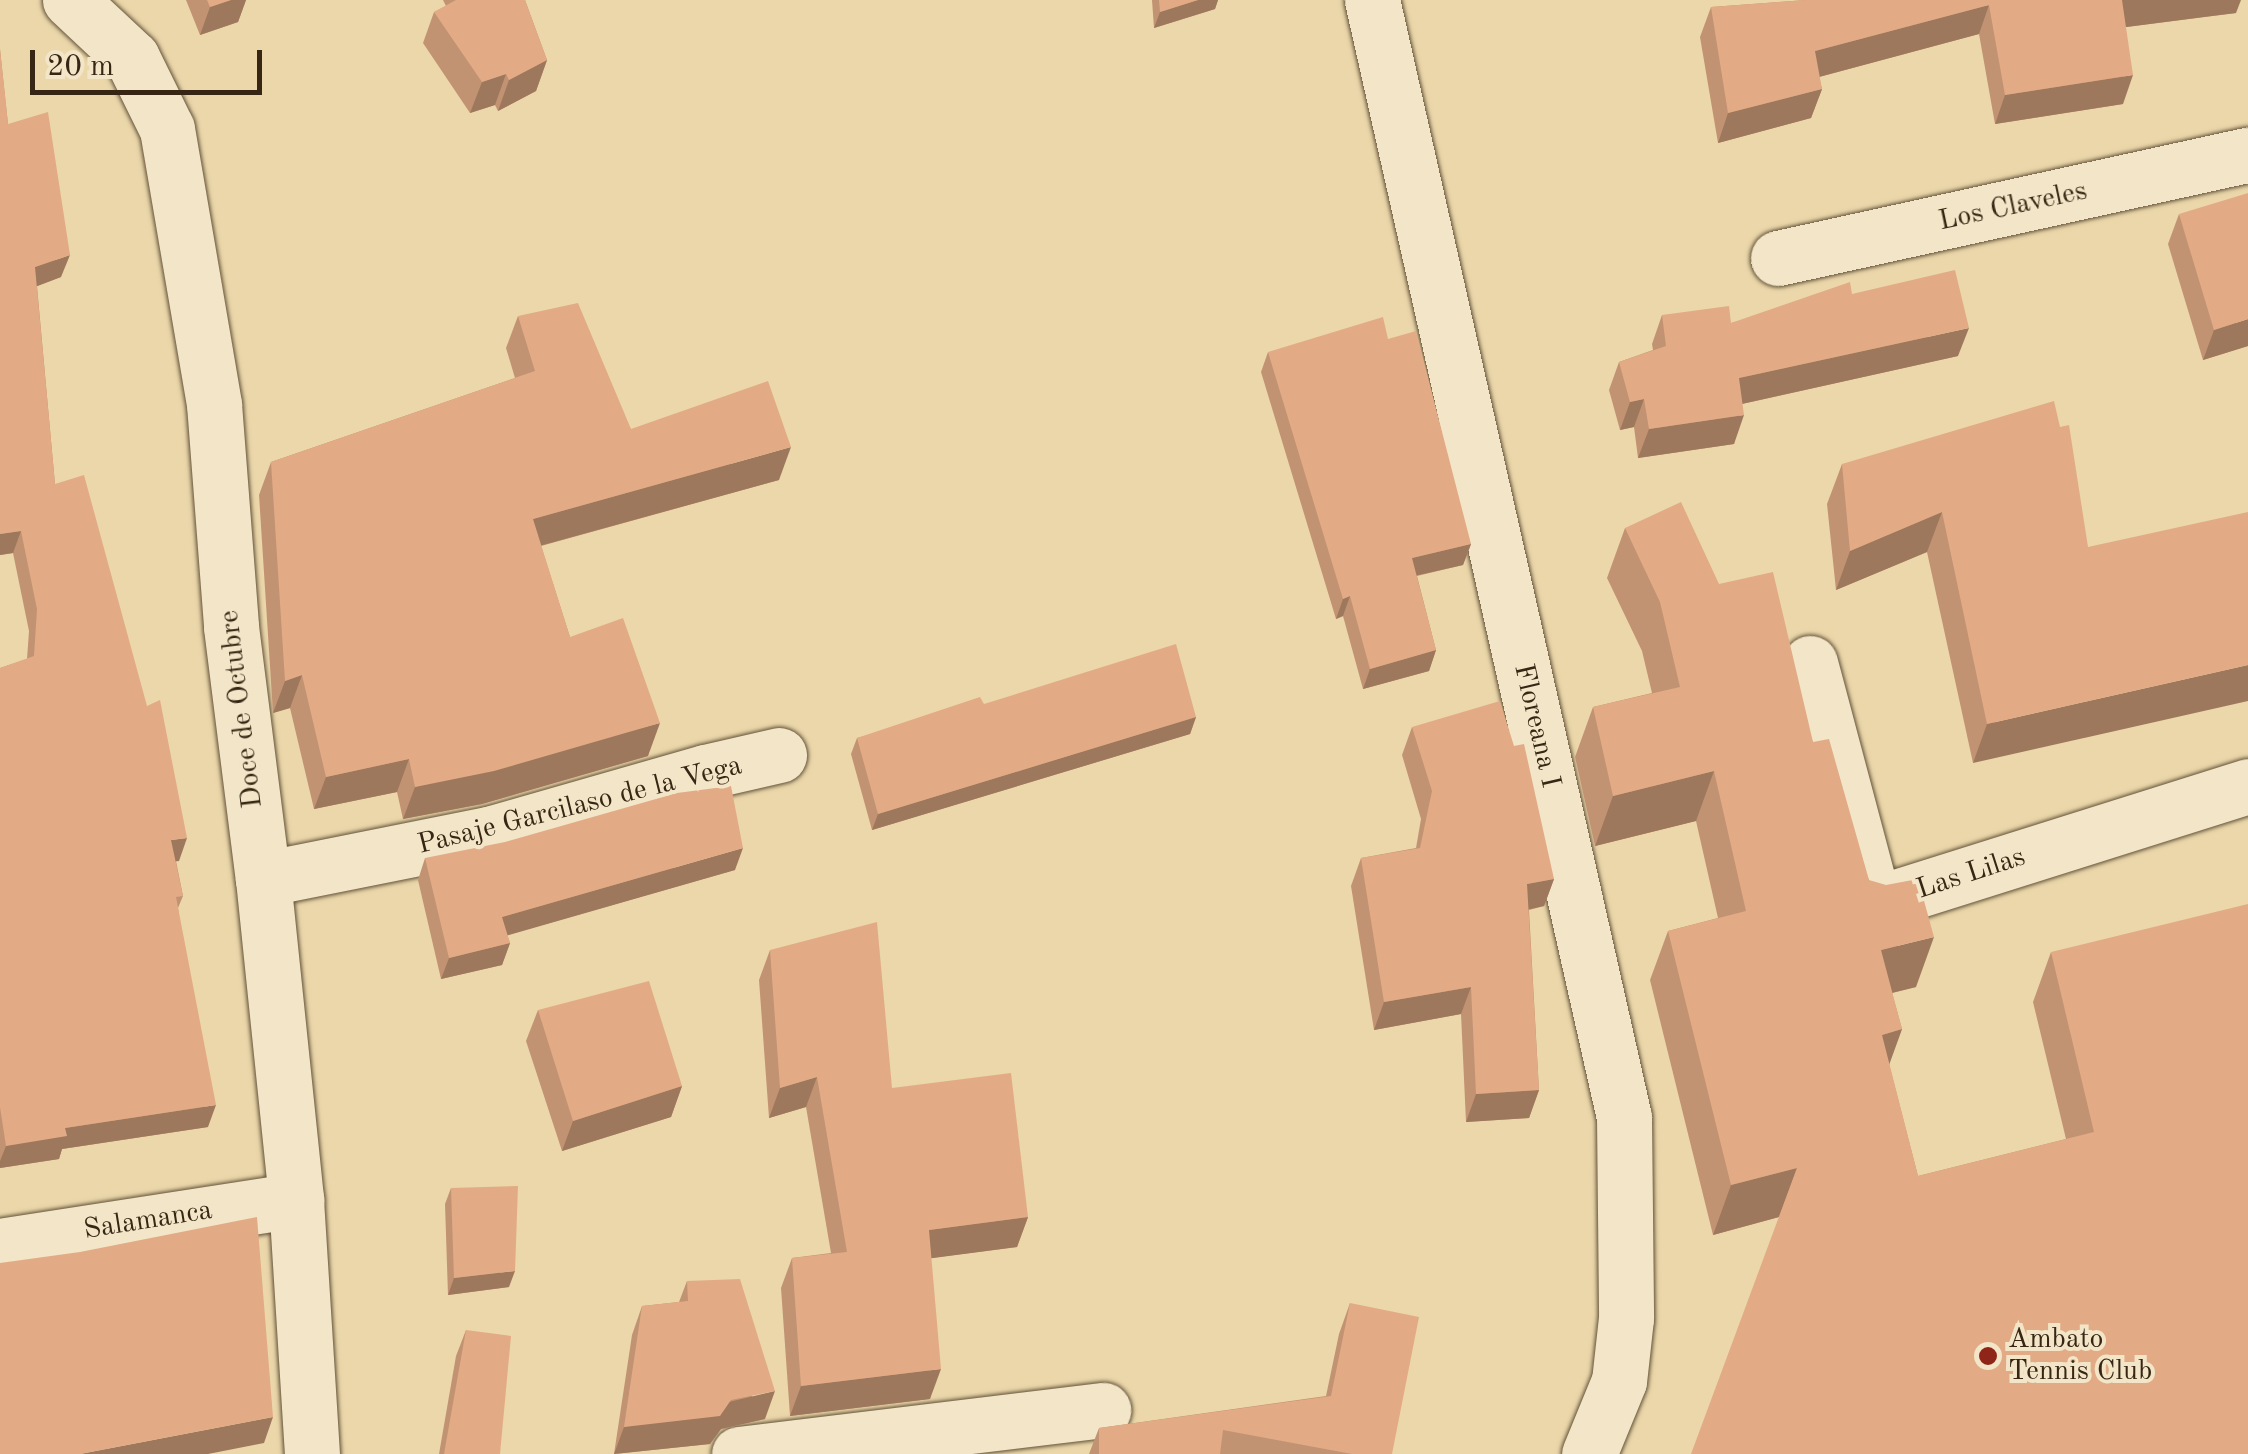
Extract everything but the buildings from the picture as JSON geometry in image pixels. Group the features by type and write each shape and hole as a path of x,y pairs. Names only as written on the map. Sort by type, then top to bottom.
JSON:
{"street":[{"name":"Doce de Octubre","path":"70,0 132,58 167,128 214,404 231,627 263,879 296,1200 312,1454"},
{"name":"Floreana I","path":"1372,0 1624,1117 1626,1318 1619,1381 1589,1454"},
{"name":"Los Claveles","path":"1778,258 2248,156"},
{"name":"Las Lilas","path":"1810,663 1874,904 2248,786"},
{"name":"Pasaje Garcilaso de la Vega","path":"263,879 489,834 705,772 779,755"},
{"name":"Salamanca","path":"0,1246 296,1200"},
{"path":"739,1454 1103,1410"}],"place":[{"name":"Ambato Tennis Club","path":"1988,1356"}]}
